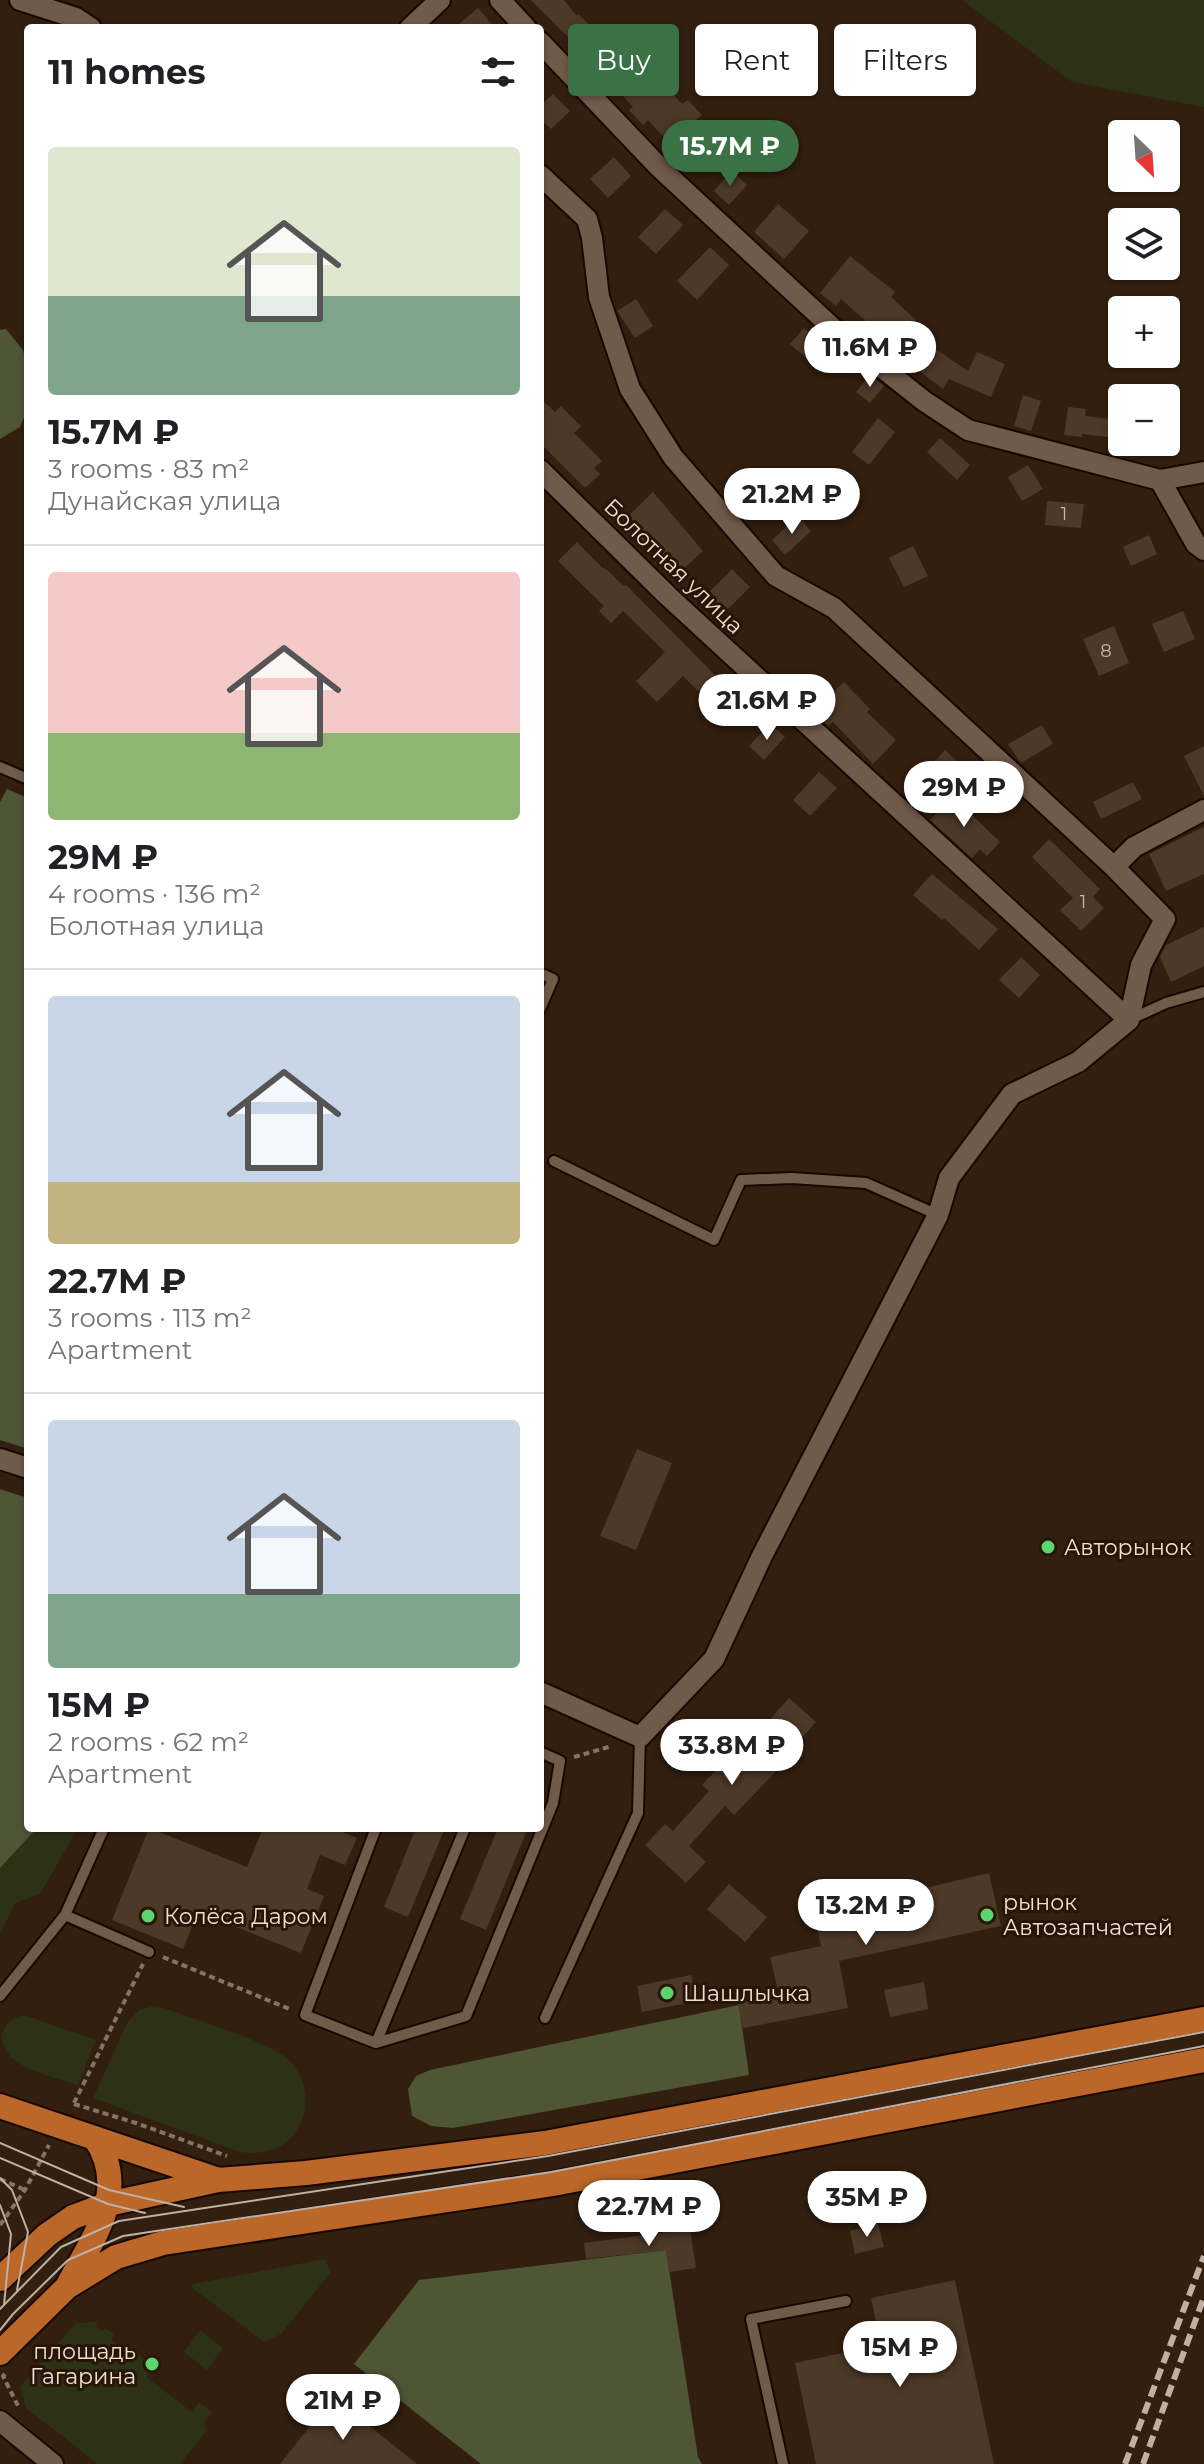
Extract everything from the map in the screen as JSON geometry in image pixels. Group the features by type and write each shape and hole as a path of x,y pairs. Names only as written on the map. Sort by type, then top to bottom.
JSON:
{"main road":[{"path":"0,2279 47,2235 73,2217 108,2204 218,2180 275,2177 545,2143 1204,2019"},
{"path":"67,2287 116,2257 163,2243 553,2184 1204,2060"},
{"path":"0,2106 218,2180"},
{"path":"6,2360 67,2287 108,2204 111,2173 106,2155 95,2138"}],"street":[{"path":"20,0 76,18 85,24"},
{"path":"415,24 440,0"},
{"path":"500,0 522,24"},
{"path":"544,46 660,168 837,332 924,401 968,430 1160,480 1204,472"},
{"path":"544,179 587,219 599,297 630,389 673,457 776,576 834,608 1114,867 1165,919 1141,965 1129,1020 1078,1062 1012,1094 949,1178 938,1215 762,1556 714,1659 640,1737 544,1694"},
{"name":"Болотная улица","path":"544,474 669,597 1129,1020"},
{"path":"1160,480 1196,544 1204,550"},
{"path":"1114,867 1134,847 1204,810"},
{"path":"0,1459 24,1467"},
{"path":"0,2421 53,2464"}],"lane":[{"path":"0,767 24,777"},
{"path":"544,975 553,979 544,1000"},
{"path":"1129,1020 1166,1003 1204,992"},
{"path":"554,1161 714,1240 741,1180 792,1178 866,1183 938,1215"},
{"path":"545,2018 638,1813 640,1737"},
{"path":"544,1754 560,1761 553,1803 544,1825"},
{"path":"0,1996 65,1915 102,1832"},
{"path":"374,1832 305,2015 376,2043 466,2016 541,1832"},
{"path":"376,2043 463,1832"},
{"path":"65,1915 149,1952"},
{"path":"783,2464 751,2319 846,2301"}],"path":[{"path":"560,1761 640,1737"},
{"path":"0,2225 25,2190 59,2125 74,2104 149,1952 305,2015"},
{"path":"74,2104 233,2158"},
{"path":"0,2179 25,2190"},
{"path":"6,2360 3,2376 22,2414"}],"green space":[{"path":"962,0 1204,0 1204,107 1072,82"},
{"path":"6,329 23,350 24,418 20,427 0,439 0,330"},
{"path":"7,789 24,796 24,1448 0,1440 0,802"},
{"path":"0,1489 24,1497 24,1832 33,1832 0,1868"},
{"path":"33,1832 76,1832 40,1894 15,1903 0,1934 0,1868"},
{"path":"739,2005 749,2075 453,2128 431,2126 412,2116 408,2089 416,2076 430,2070"},
{"path":"154,2006 248,2038 289,2060 300,2076 305,2095 300,2125 290,2139 270,2150 240,2152 93,2098 127,2023 139,2010"},
{"path":"24,2015 96,2040 78,2085 31,2069 10,2056 4,2046 3,2031 10,2022"},
{"path":"666,2250 698,2457 702,2464 481,2464 354,2364 419,2280"},
{"path":"325,2259 331,2272 281,2334 264,2342 191,2287 193,2284"},
{"path":"98,2322 95,2326 114,2334 111,2339 119,2346 122,2343 129,2348 126,2353 134,2358 138,2354 153,2366 146,2377 192,2412 199,2402 212,2412 204,2422 207,2430 180,2464 98,2464 26,2408 20,2387 76,2323"},
{"path":"200,2330 223,2348 207,2370 184,2352"}],"building":[{"path":"531,0 564,0 589,24 568,24 568,37"},
{"path":"478,8 492,24 459,24"},
{"path":"553,94 570,111 551,129 544,123 544,102"},
{"path":"623,96 675,96 682,104 688,100 702,115 670,144 648,120 643,125 629,110 633,107"},
{"path":"614,157 631,176 608,198 590,179"},
{"path":"732,171 747,185 729,205 714,191"},
{"path":"778,204 809,231 784,259 754,232"},
{"path":"665,209 683,225 656,254 638,237"},
{"path":"710,247 729,265 697,300 677,281"},
{"path":"850,256 895,292 891,297 937,345 934,348 968,371 977,352 1005,364 991,397 949,379 943,389 901,357 905,353 870,320 868,323 841,299 836,306 820,293"},
{"path":"636,299 653,326 635,338 617,311"},
{"path":"804,328 827,349 813,364 790,344"},
{"path":"870,375 884,386 870,403 856,392"},
{"path":"1023,395 1041,401 1031,431 1014,426"},
{"path":"544,402 555,412 561,406 581,426 574,433 602,461 594,468 600,474 585,488 544,447"},
{"path":"1068,407 1086,409 1085,416 1108,419 1108,437 1064,435"},
{"path":"878,418 895,432 869,465 852,452"},
{"path":"940,438 970,465 957,480 927,452"},
{"path":"1028,465 1043,489 1022,501 1008,477"},
{"path":"653,492 703,551 679,573 649,540 642,547 620,524"},
{"path":"1047,501 1084,504 1081,528 1045,525"},
{"path":"798,516 811,531 785,555 772,540"},
{"path":"1149,535 1157,554 1131,566 1123,547"},
{"path":"577,542 604,569 626,585 715,675 699,692 683,676 657,702 636,681 665,652 623,611 611,623 599,611 604,606 558,561"},
{"path":"913,546 928,576 904,587 889,558"},
{"path":"732,569 750,587 720,617 702,599"},
{"path":"1183,611 1195,639 1164,652 1152,624"},
{"path":"1114,626 1129,663 1099,676 1083,639"},
{"path":"844,682 870,709 867,712 896,740 873,764 833,722 828,726 813,711"},
{"path":"770,723 785,737 764,760 749,746"},
{"path":"1042,725 1053,744 1021,763 1008,744"},
{"path":"1204,746 1204,796 1184,756"},
{"path":"945,750 960,764 936,788 922,775"},
{"path":"819,772 837,788 810,816 793,800"},
{"path":"1133,782 1142,799 1101,819 1093,802"},
{"path":"953,796 1000,842 987,856 980,849 972,858 930,820"},
{"path":"1204,827 1204,874 1166,891 1149,854"},
{"path":"1049,839 1100,889 1093,897 1104,908 1081,931 1060,910 1073,898 1032,857"},
{"path":"932,874 998,929 979,950 913,895"},
{"path":"1204,927 1204,966 1171,982 1160,957 1166,945"},
{"path":"1021,957 1040,975 1019,998 999,980"},
{"path":"637,1449 672,1463 636,1550 600,1536"},
{"path":"789,1698 816,1722 780,1763 782,1765 734,1815 725,1806 689,1846 706,1862 686,1883 645,1845 665,1824 673,1831 709,1791 702,1785 750,1735 753,1738"},
{"path":"147,1832 159,1832 247,1867 261,1832 343,1832 357,1838 345,1865 320,1855 307,1889 324,1896 301,1953 198,1912 183,1949 112,1920"},
{"path":"414,1832 443,1832 408,1917 384,1907"},
{"path":"496,1832 526,1832 486,1930 460,1919"},
{"path":"989,1873 1001,1926 839,1961 848,2008 743,2028 738,2003 779,1995 770,1957 821,1946 814,1913 887,1897 894,1929 928,1922 921,1889"},
{"path":"729,1884 767,1917 745,1942 707,1909"},
{"name":"Шашлычка","path":"691,1975 697,2001 642,2012 637,1986"},
{"path":"924,1982 928,2009 890,2017 884,1990"},
{"path":"878,2224 884,2247 855,2254 850,2231"},
{"path":"690,2229 696,2268 669,2272 666,2250 586,2259 584,2243"},
{"path":"955,2280 994,2464 816,2464 795,2363 881,2345 871,2298"},
{"path":"333,2397 417,2464 280,2464"}],"tram line":[{"path":"0,2309 61,2247 119,2221 548,2156 1204,2032"},
{"path":"0,2330 68,2260 123,2236 551,2172 1204,2046"},
{"path":"0,2143 109,2190 184,2207"},
{"path":"0,2158 108,2204 145,2213"},
{"path":"0,2178 12,2190 28,2232 17,2290"},
{"path":"0,2205 11,2234 4,2305"}],"railway":[{"path":"1125,2464 1204,2256"},
{"path":"1143,2464 1204,2297"}],"place":[{"name":"Авторынок","path":"1048,1547"},
{"name":"рынок Автозапчастей","path":"987,1915"},
{"name":"Колёса Даром","path":"148,1916"},
{"name":"Шашлычка","path":"667,1993"},
{"name":"площадь Гагарина","path":"152,2364"}]}
